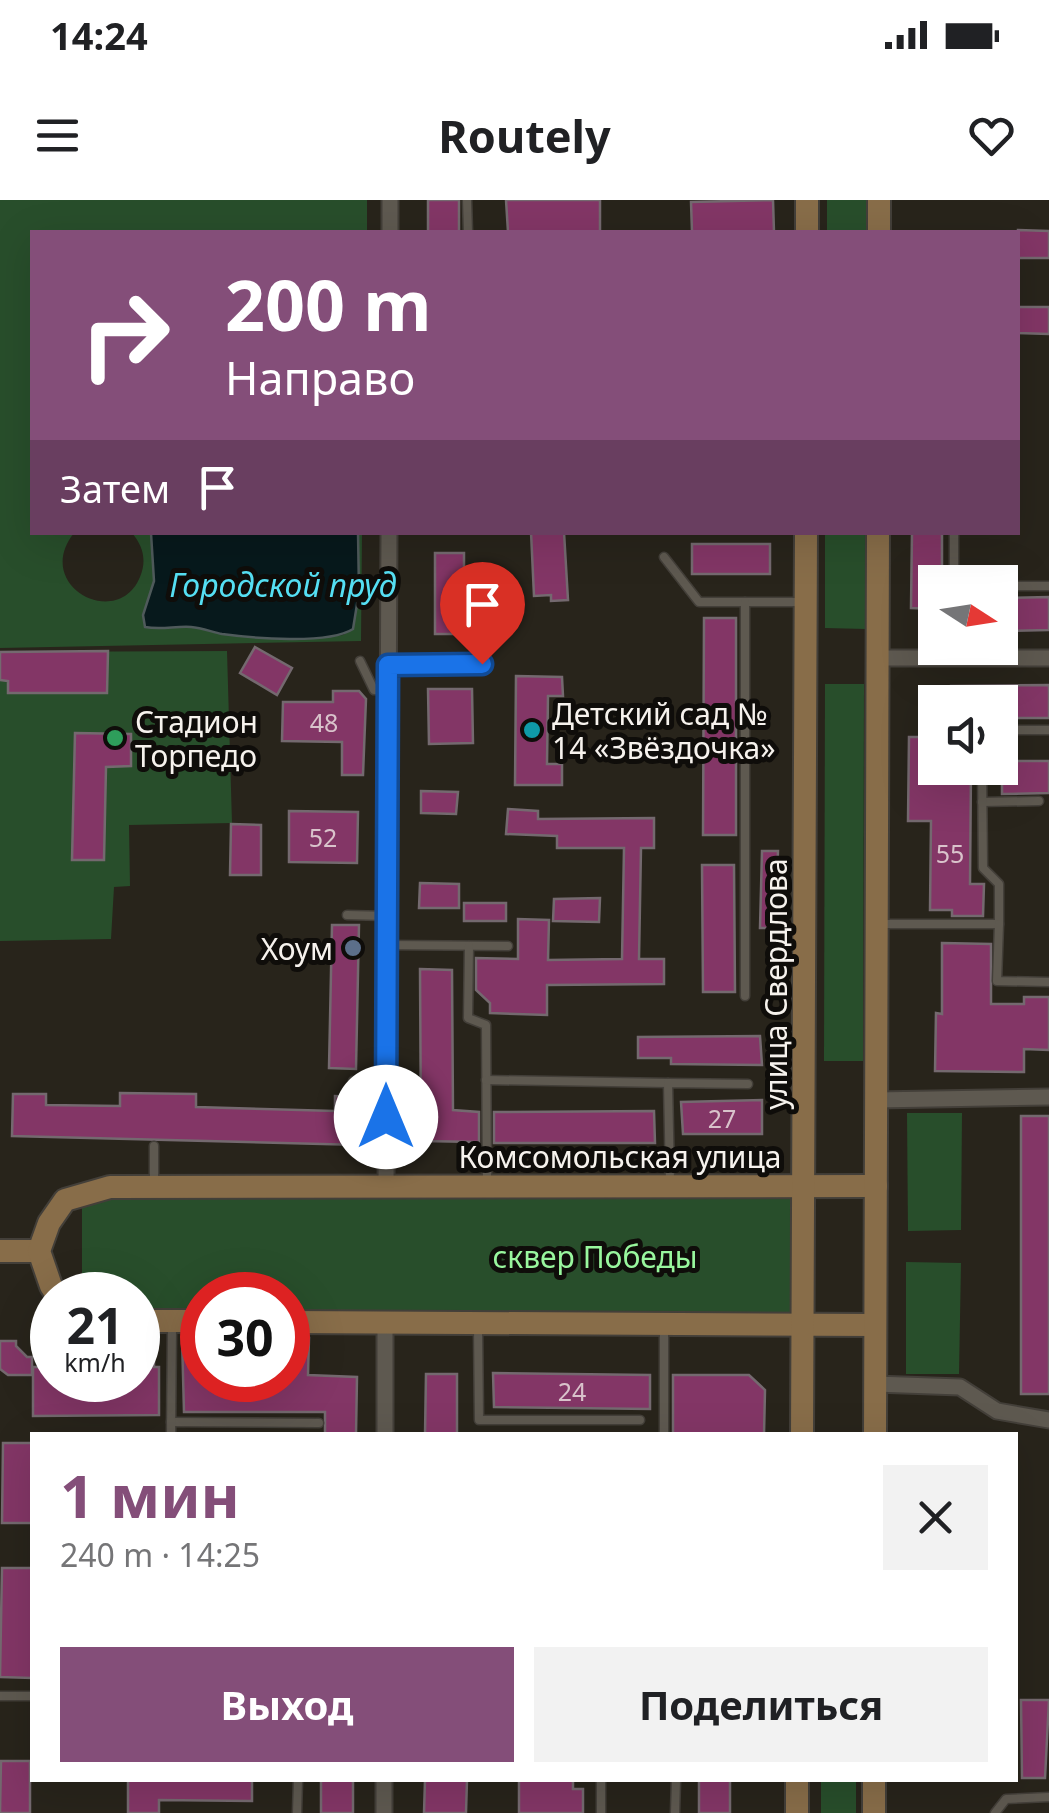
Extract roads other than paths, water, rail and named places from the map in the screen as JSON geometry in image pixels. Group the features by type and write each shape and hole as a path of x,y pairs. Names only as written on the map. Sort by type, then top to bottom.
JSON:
{"main road":[{"path":"806,230 807,200"},
{"path":"879,200 879,230"},
{"name":"улица Свердлова","path":"802,1432 806,535"},
{"path":"875,1432 878,535"},
{"name":"Комсомольская улица","path":"38,1251 64,1200 110,1187 876,1186"},
{"path":"0,1251 38,1251 46,1272"},
{"path":"160,1321 180,1321"},
{"path":"310,1322 876,1325"},
{"path":"797,1813 798,1782"},
{"path":"874,1782 874,1813"}],"street":[{"path":"390,200 390,230"},
{"path":"386,1186 388,535"},
{"path":"878,658 1049,658"},
{"path":"876,1100 1049,1097"},
{"path":"385,1432 386,1322"},
{"path":"875,1384 960,1386 997,1411 1049,1420"},
{"path":"384,1782 384,1813"}],"lane":[{"path":"468,200 468,230"},
{"path":"954,535 954,565"},
{"path":"664,557 699,602 806,602"},
{"path":"1018,586 1049,586"},
{"path":"744,602 745,996"},
{"path":"360,660 374,690 388,690"},
{"path":"388,665 482,664"},
{"path":"1018,730 1049,730"},
{"path":"982,785 983,868 999,884 997,981 1049,982"},
{"path":"982,802 1039,802"},
{"path":"347,915 387,916"},
{"path":"877,924 999,924"},
{"path":"387,944 508,946"},
{"path":"468,946 468,1018 486,1024 487,1186"},
{"path":"486,1080 748,1084"},
{"path":"353,1081 386,1082"},
{"path":"668,1083 670,1186"},
{"path":"154,1146 154,1187"},
{"path":"171,1432 172,1321"},
{"path":"478,1323 479,1420 640,1420"},
{"path":"664,1325 664,1432"},
{"path":"171,1422 319,1422"},
{"path":"0,1696 30,1696"},
{"path":"297,1813 298,1782"},
{"path":"601,1782 602,1813"},
{"path":"676,1782 676,1813"},
{"path":"995,1813 1006,1799 1049,1797"}],"water":[{"name":"Городской пруд","path":"151,535 358,535 359,592 353,629 341,634 289,639 222,634 191,627 145,627 143,615 154,581"}],"place":[{"name":"Детский сад № 14 «Звёздочка»","path":"532,730"},
{"name":"Стадион Торпедо","path":"115,738"},
{"name":"Хоум","path":"353,948"}],"park label":[{"name":"сквер Победы","path":"595,1256"}]}
